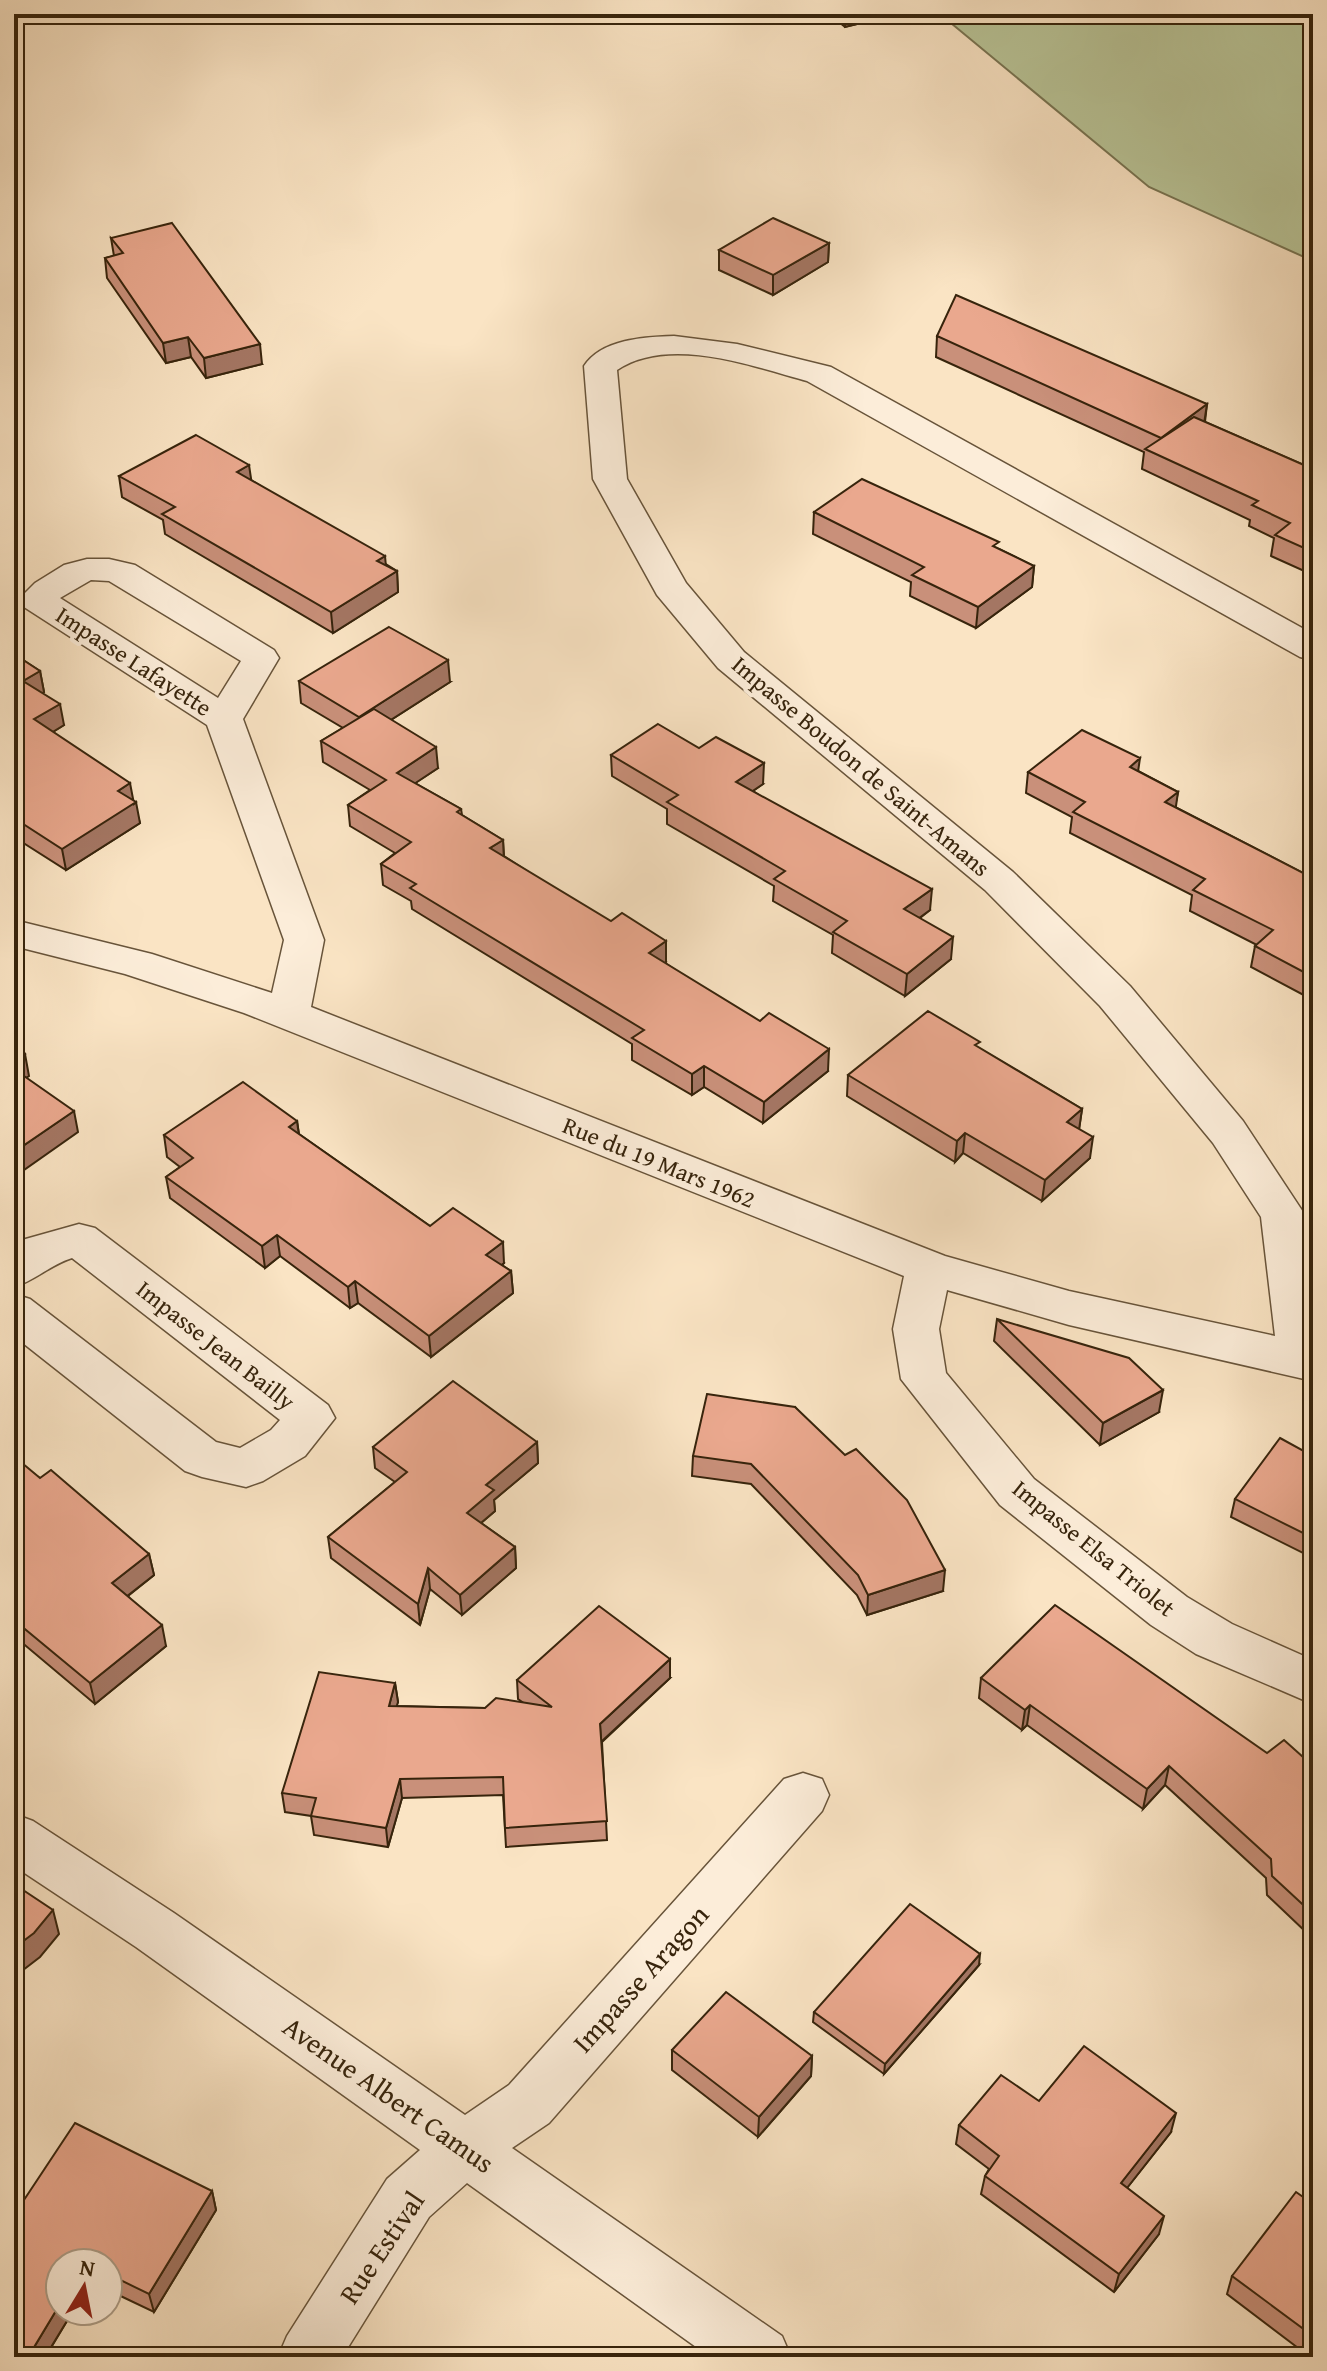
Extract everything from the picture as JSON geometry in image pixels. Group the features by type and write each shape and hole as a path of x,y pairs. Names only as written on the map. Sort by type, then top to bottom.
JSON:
{"street":[{"name":"Impasse Boudon de Saint-Amans","path":"1307,1361 1283,1215 1228,1132 1115,996 999,881 731,660 670,587 610,479 600,366 612,355 636,346 664,347 754,357 819,374 1313,649"},
{"name":"Impasse Lafayette","path":"224,719 261,658 122,573 103,565 65,577 37,599 224,719 304,940 289,1012"},
{"name":"Rue du 19 Mars 1962","path":"14,933 161,969 289,1012 656,1163 929,1267 1020,1293 1307,1361"},
{"name":"Impasse Jean Bailly","path":"14,1270 38,1252 79,1240 311,1418 288,1443 246,1468 202,1458 14,1311"},
{"name":"Impasse Elsa Triolet","path":"929,1267 916,1329 924,1379 1017,1492 1169,1611 1214,1639 1313,1683"},
{"name":"Impasse Aragon","path":"466,2147 529,2104 803,1795"},
{"name":"Avenue Albert Camus","path":"14,1837 466,2147 761,2357"},
{"name":"Rue Estival","path":"308,2357 408,2198 466,2147"}],"green space":[{"path":"940,14 1313,14 1313,261 1149,187"}],"building":[{"path":"773,218 829,243 773,275 719,250"},
{"path":"172,223 260,344 204,358 188,337 163,343 105,258 123,253 111,238"},
{"path":"956,295 1207,404 1161,438 937,336"},
{"path":"1194,417 1313,469 1313,552 1275,535 1290,523 1252,505 1258,501 1145,449"},
{"path":"196,435 249,465 237,472 385,556 377,561 397,571 331,612 162,514 175,507 119,476"},
{"path":"862,479 999,542 993,546 1034,566 978,607 912,575 924,567 814,512"},
{"path":"389,627 448,660 359,717 299,681"},
{"path":"14,654 40,671 23,681 60,704 34,719 130,783 118,791 136,802 62,849 14,818"},
{"path":"374,709 436,747 397,773 461,809 457,812 503,840 490,848 611,921 622,913 666,941 649,953 760,1021 769,1013 829,1049 764,1102 704,1066 692,1074 632,1038 644,1030 410,888 416,884 381,864 411,842 348,805 386,780 321,741"},
{"path":"658,724 699,748 716,737 764,763 736,782 932,889 904,909 953,937 907,974 833,932 847,921 774,879 785,871 667,802 678,795 611,755"},
{"path":"1082,730 1140,758 1130,767 1178,792 1165,802 1313,878 1313,894 1310,897 1313,899 1313,977 1255,946 1273,930 1193,890 1205,879 1073,812 1085,802 1028,772"},
{"path":"928,1011 980,1042 975,1045 1082,1109 1067,1122 1093,1137 1045,1180 965,1133 957,1141 848,1075"},
{"path":"14,1047 25,1054 14,1062"},
{"path":"14,1069 74,1111 14,1152"},
{"path":"243,1082 297,1121 289,1127 430,1226 453,1208 503,1242 486,1255 511,1271 429,1336 355,1281 348,1287 277,1235 262,1246 166,1177 193,1158 164,1135"},
{"path":"997,1319 1129,1358 1163,1390 1103,1423"},
{"path":"453,1381 537,1442 486,1485 494,1490 467,1513 515,1547 460,1595 428,1568 418,1604 328,1537 407,1472 373,1447"},
{"path":"707,1394 795,1407 845,1455 856,1449 907,1500 945,1570 868,1595 858,1575 751,1464 693,1456"},
{"path":"1280,1438 1313,1456 1313,1538 1235,1499"},
{"path":"16,1458 40,1478 51,1470 149,1554 112,1583 162,1625 90,1683 14,1620 22,1614 14,1607"},
{"path":"1055,1605 1267,1753 1284,1740 1313,1766 1313,1914 1272,1876 1271,1859 1169,1766 1147,1789 1030,1705 1025,1710 981,1678"},
{"path":"599,1606 670,1659 600,1724 607,1821 505,1828 503,1777 400,1779 386,1828 311,1816 316,1798 282,1793 319,1672 395,1683 389,1706 485,1708 496,1698 552,1707 517,1680"},
{"path":"14,1884 53,1910 34,1933 14,1948"},
{"path":"910,1904 980,1954 885,2064 814,2012"},
{"path":"726,1992 812,2056 759,2117 672,2050"},
{"path":"1084,2046 1176,2113 1121,2183 1164,2216 1119,2274 985,2176 999,2156 959,2125 1001,2075 1039,2101"},
{"path":"75,2123 212,2191 149,2294 124,2282 124,2247 44,2247 46,2327 33,2349 47,2357 14,2357 14,2215"},
{"path":"1296,2192 1313,2204 1313,2336 1232,2276"}]}
